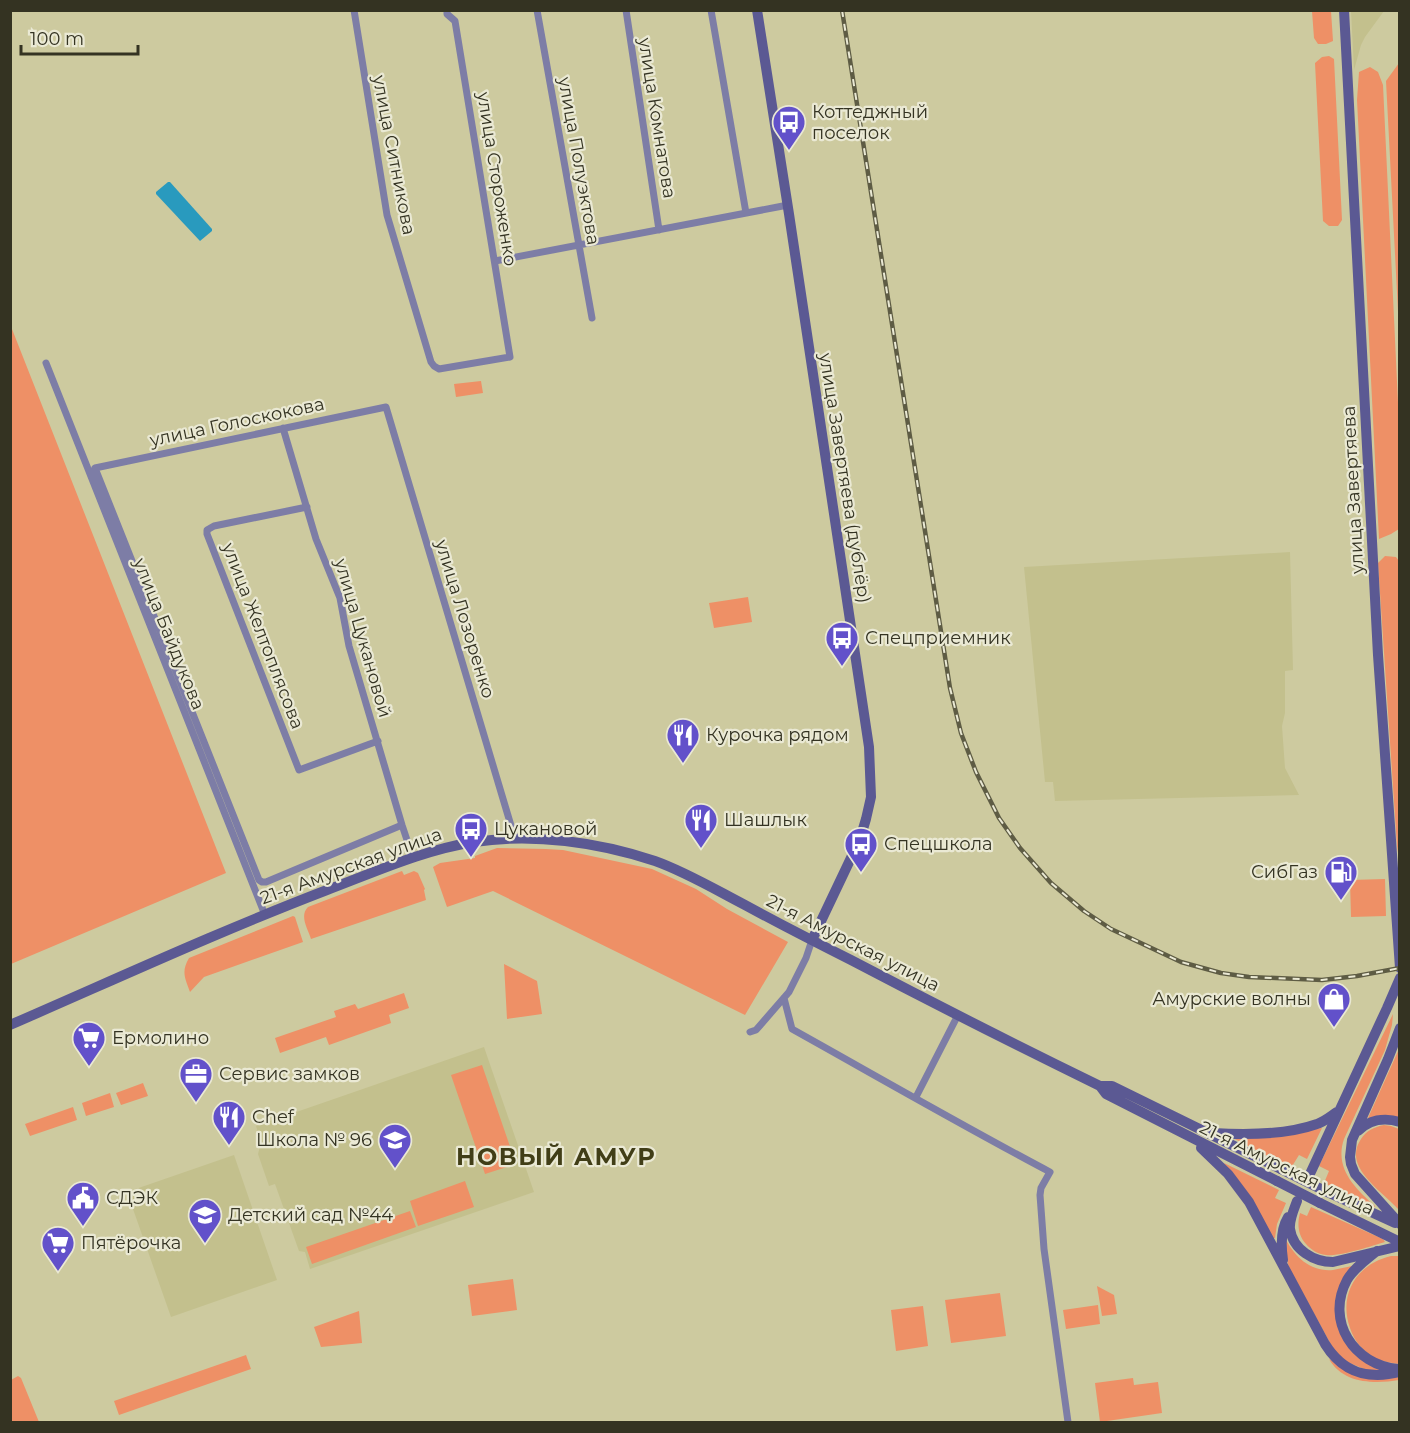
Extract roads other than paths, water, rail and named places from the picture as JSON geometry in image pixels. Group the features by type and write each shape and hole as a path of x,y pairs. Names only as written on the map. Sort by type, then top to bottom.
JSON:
{"main road":[{"name":"улица Завертяева (дублёр)","path":"757,10 869,747 871,775 871,797 860,839 812,940"},
{"name":"улица Завертяева","path":"1344,10 1378,655 1400,968"},
{"name":"21-я Амурская улица","path":"10,1025 265,915 413,858 471,842 515,839 561,840 657,861 1100,1086 1112,1086 1325,1191 1400,1225"},
{"path":"1309,1176 1400,978"},
{"path":"1387,1008 1392,1006 1399,1008"},
{"path":"1400,1028 1350,1146 1351,1164 1355,1174 1400,1225"},
{"name":"21-я Амурская улица","path":"1100,1086 1106,1094 1400,1244"},
{"path":"1207,1132 1255,1134 1296,1129 1317,1124 1340,1110"},
{"path":"1355,1133 1373,1121 1387,1119 1400,1122"},
{"path":"1199,1142 1201,1148 1228,1174 1243,1193 1325,1344 1336,1359 1362,1374 1377,1376 1400,1370"},
{"path":"1283,1266 1282,1233 1285,1222 1295,1205 1290,1223 1291,1234 1298,1246 1311,1257 1324,1262 1333,1262 1400,1244"},
{"path":"1377,1251 1356,1268 1349,1278 1341,1296 1340,1316 1346,1336 1359,1353 1375,1364 1400,1370"}],"street":[{"name":"улица Ситникова","path":"354,10 387,215 431,362 440,369 510,357"},
{"name":"улица Стороженко","path":"447,10 447,14 456,21 510,357"},
{"name":"улица Полуэктова","path":"537,10 592,318"},
{"name":"улица Комнатова","path":"626,10 659,230"},
{"path":"711,10 746,213"},
{"path":"495,261 788,205"},
{"name":"улица Байдукова","path":"46,363 265,915"},
{"name":"улица Голоскокова","path":"95,468 386,407"},
{"name":"улица Лозоренко","path":"386,407 515,839"},
{"name":"улица Цукановой","path":"282,428 316,538 340,598 349,646 413,858"},
{"name":"улица Байдукова","path":"95,468 259,880 266,882 402,825"},
{"name":"улица Желтоплясова","path":"307,507 214,526 207,530 207,534 299,770 378,741"},
{"path":"750,1032 756,1030 789,993 812,940"},
{"path":"784,998 792,1029 916,1097 970,1130 1050,1172 1041,1188 1040,1195 1044,1250 1068,1422"},
{"path":"916,1097 958,1015"}],"water":[{"path":"168,182 212,229 200,241 156,194"}],"railway":[{"path":"842,10 950,688 961,733 976,772 999,818 1020,848 1051,883 1084,911 1111,929 1181,962 1221,973 1249,977 1322,980 1400,968"}],"place":[{"name":"Коттеджный поселок","path":"789,151"},
{"name":"Спецприемник","path":"842,667"},
{"name":"Курочка рядом","path":"683,764"},
{"name":"Шашлык","path":"701,849"},
{"name":"Цукановой","path":"471,858"},
{"name":"Спецшкола","path":"861,873"},
{"name":"СибГаз","path":"1341,901"},
{"name":"Амурские волны","path":"1334,1028"},
{"name":"Ермолино","path":"89,1067"},
{"name":"Сервис замков","path":"196,1103"},
{"name":"Chef","path":"229,1146"},
{"name":"Школа № 96","path":"395,1169"},
{"name":"СДЭК","path":"83,1227"},
{"name":"Детский сад №44","path":"205,1244"},
{"name":"Пятёрочка","path":"58,1272"}],"district":[{"name":"НОВЫЙ АМУР","path":"556,1156"}]}
